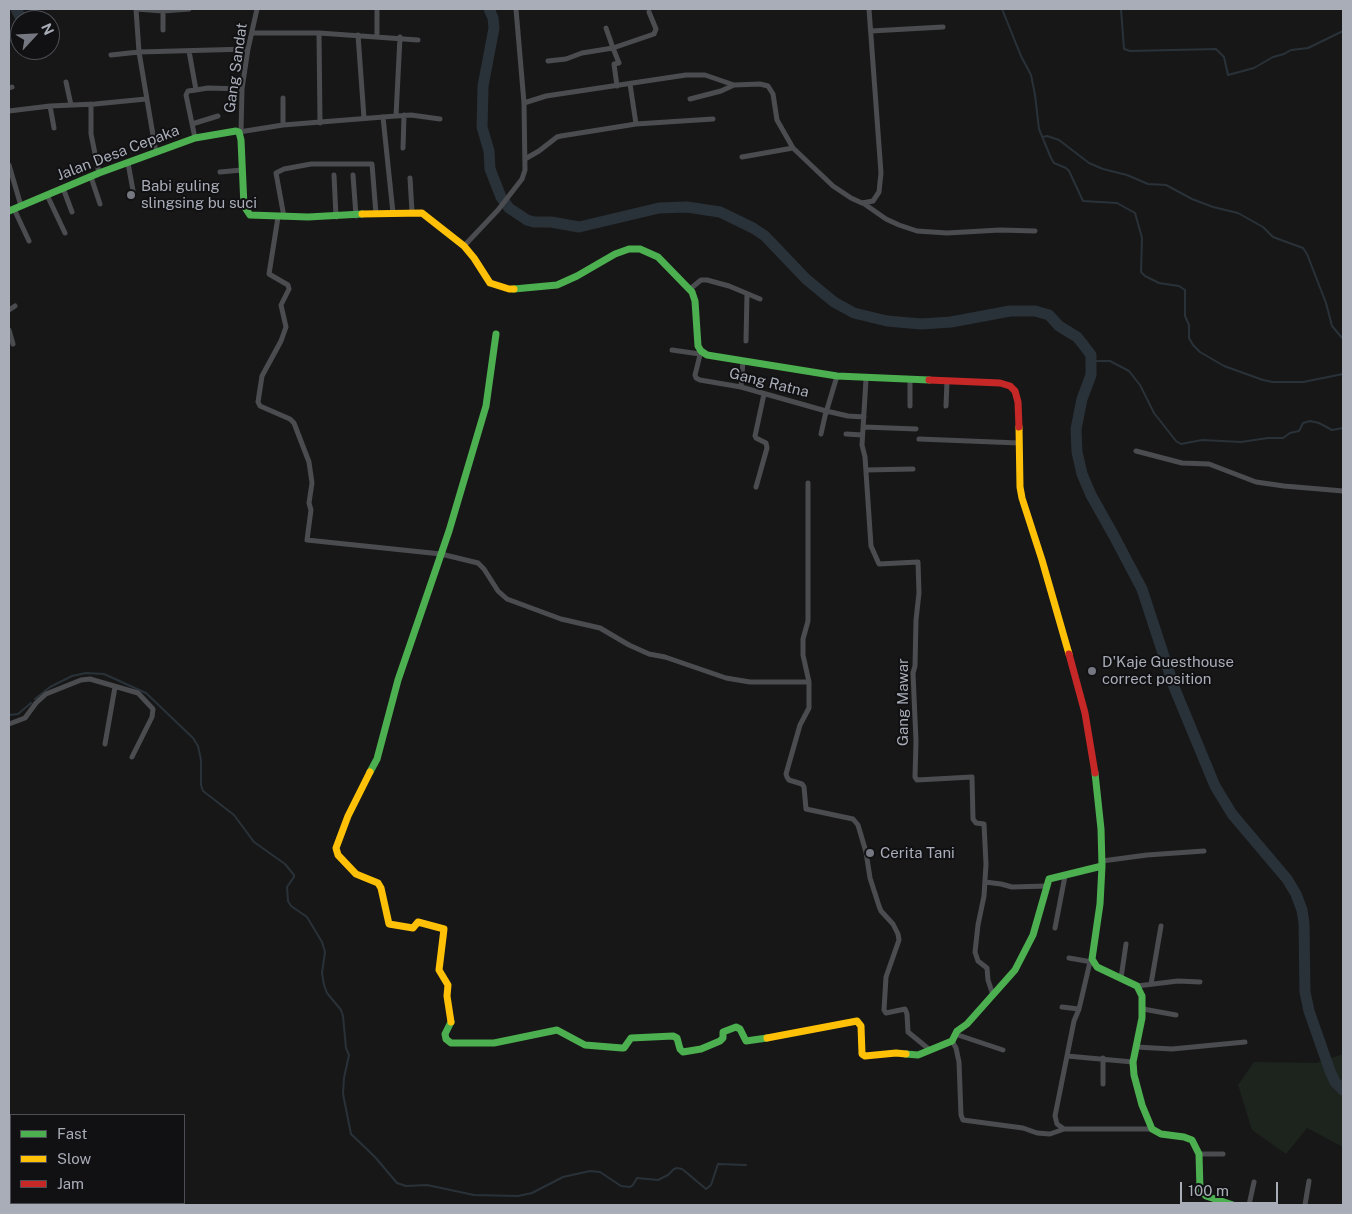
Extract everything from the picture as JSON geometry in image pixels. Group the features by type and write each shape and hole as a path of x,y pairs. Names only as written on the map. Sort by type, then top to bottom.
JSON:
{"street":[{"path":"156,153 139,52 136,9 163,11 189,9"},
{"name":"Gang Sandat","path":"240,132 242,89 248,48 257,9"},
{"path":"464,246 516,188 525,170 524,103 516,9"},
{"path":"862,203 877,197 881,173 868,9"},
{"path":"162,30 163,11"},
{"path":"377,11 377,36"},
{"path":"548,60 566,59 582,53 613,48 654,34 656,29 650,12"},
{"path":"871,31 943,27"},
{"path":"606,28 620,63 614,64 617,86"},
{"path":"252,33 319,33 400,37 418,40"},
{"path":"319,33 320,123"},
{"path":"358,35 364,118"},
{"path":"396,116 400,37"},
{"path":"111,55 139,52 248,48"},
{"path":"189,51 196,90"},
{"path":"524,103 546,96 697,74 734,85 760,84 768,86 773,94 777,120 792,148 833,186 886,219 917,231 947,233 1000,230 1035,231"},
{"path":"66,82 71,105"},
{"path":"630,84 636,124"},
{"path":"690,99 721,91 734,85"},
{"path":"195,138 187,92 208,88 242,89"},
{"path":"9,111 146,98"},
{"path":"282,98 283,125"},
{"path":"91,104 91,134 99,173"},
{"path":"50,106 54,128"},
{"path":"403,148 404,115"},
{"path":"440,118 404,115 283,125 240,132 244,206 247,212 255,216 336,217 422,213 464,246 488,281 504,288 544,288 556,285 615,254 637,249 658,257 690,289 695,301 700,353"},
{"path":"192,124 218,116"},
{"path":"382,117 393,213"},
{"path":"525,159 539,151 556,137 636,124 714,119"},
{"name":"Jalan Desa Cepaka","path":"15,209 99,173 195,138 224,132 240,132"},
{"path":"742,157 792,148"},
{"path":"128,163 134,196"},
{"path":"376,214 372,164 311,164 284,168 276,173 281,217 269,274 288,284 290,289 281,305 286,327 281,341 262,376 258,402 260,406 290,419 294,423 310,462 312,483 309,504 311,510 307,540 441,554 480,564 498,591 510,601 561,619 600,628 649,654 665,657 726,678 750,682 809,682"},
{"path":"9,165 15,209 30,240"},
{"path":"220,172 242,170"},
{"path":"334,175 336,217"},
{"path":"353,175 356,216"},
{"path":"91,177 100,204"},
{"path":"410,178 412,212"},
{"path":"63,188 72,212"},
{"path":"47,195 65,233"},
{"path":"690,289 701,280 707,280 729,286 760,299"},
{"path":"746,341 748,294"},
{"path":"9,310 15,306"},
{"path":"9,330 13,344"},
{"path":"496,334 486,406 441,554 398,680 377,759 348,816 336,848 338,854 356,874 378,883 381,888 388,924 412,928 418,922 444,929 439,970 448,985 447,996 451,1024 445,1034 446,1039 451,1043 494,1044 549,1030 557,1030 585,1045 622,1048 629,1038 673,1036 677,1038 680,1049 684,1052 701,1049 720,1041 723,1032 736,1027 746,1041 751,1041 854,1021 860,1023 861,1051 865,1056 896,1053 914,1055 930,1050 954,1037 1015,970 1030,944 1042,908 1047,881 1102,864 1147,854 1204,851"},
{"path":"672,350 837,376 866,379 1000,383 1010,386 1015,391 1018,402 1020,487 1022,498 1042,560 1087,723 1101,829 1100,904 1092,962 1079,1010 1074,1021 1055,1116 1057,1124 1064,1129"},
{"name":"Gang Ratna","path":"700,353 695,375 700,380 741,387 848,416 864,417"},
{"path":"741,387 743,361"},
{"path":"821,434 837,376"},
{"name":"Gang Mawar","path":"866,379 862,448 865,457 871,546 879,564 918,562 919,593 913,673 916,741 914,777 918,780 972,777 973,819 976,823 983,823 985,828 985,882 976,934 975,952 978,961 987,968 989,987 993,995"},
{"path":"910,380 910,406"},
{"path":"946,406 948,381"},
{"path":"756,487 767,448 766,444 756,439 755,436 764,394"},
{"path":"864,427 916,429"},
{"path":"846,434 862,435"},
{"path":"919,439 1019,443"},
{"path":"1136,451 1182,463 1208,464 1256,482 1343,491"},
{"path":"866,470 914,469"},
{"path":"808,483 808,621 803,639 803,655 809,682 809,708 800,725 786,774 789,780 802,784 804,787 806,809 853,819 858,825 866,852 870,878 881,911 892,924 899,940 886,977 884,1010 886,1013 905,1009 908,1032 930,1050"},
{"path":"9,724 25,718 36,703 46,694 81,680 90,679 115,688 138,693 152,709 152,717 132,757"},
{"path":"105,744 115,688"},
{"path":"1055,928 1066,876"},
{"path":"985,882 1012,887 1047,886"},
{"path":"1151,984 1161,926"},
{"path":"1121,978 1126,944"},
{"path":"1069,958 1092,962 1097,967 1136,986 1142,996 1143,1009 1133,1062 1137,1089 1152,1129"},
{"path":"1136,986 1200,982"},
{"path":"1062,1007 1079,1010"},
{"path":"1143,1009 1176,1015"},
{"path":"954,1037 1004,1050"},
{"path":"954,1037 959,1062 962,1119 1023,1128 1037,1133 1050,1134 1064,1129 1152,1129 1161,1134 1189,1138 1196,1144 1199,1154 1200,1190 1210,1197 1233,1205"},
{"path":"1136,1046 1172,1049 1245,1042"},
{"path":"1067,1056 1133,1062"},
{"path":"1103,1058 1103,1084"},
{"path":"1199,1154 1223,1154"},
{"path":"1305,1205 1309,1181"},
{"path":"1249,1205 1254,1182"}],"shaded area":[{"path":"1343,1054 1343,1147 1307,1128 1286,1154 1252,1130 1238,1085 1254,1062 1317,1063"}],"waterway":[{"path":"489,9 493,18 494,28 483,86 482,127 489,151 490,169 501,197 509,208 527,220 579,227 659,208 687,207 720,212 765,236 806,279 834,302 854,313 887,321 921,324 951,322 1010,311 1035,311 1049,315 1059,326 1077,337 1082,343 1091,355 1091,375 1082,399 1076,429 1077,452 1082,474 1091,495 1142,589 1174,687 1215,786 1232,814 1287,879 1296,894 1302,910 1304,923 1305,992 1309,1011 1330,1071 1335,1082 1343,1090"},
{"path":"1002,9 1021,56 1031,75 1039,129 1051,158 1054,163 1069,171 1083,201 1117,203 1135,213 1142,238 1141,272 1159,283 1179,286 1185,290 1185,316 1189,325 1189,338 1193,345 1200,352 1224,366 1273,382 1303,382 1343,374"},
{"path":"1121,9 1124,49 1130,51 1216,49 1224,57 1228,75 1254,68 1273,57 1291,50 1308,48 1343,31"},
{"path":"1043,137 1047,136 1059,140 1089,163 1103,169 1127,175 1148,184 1166,185 1192,199 1213,207 1238,213 1263,227 1273,237 1303,248 1326,303 1332,326 1343,339"},
{"path":"1091,361 1110,361 1129,371 1140,385 1154,413 1176,441 1181,444 1202,440 1241,442 1283,438 1290,433 1299,431 1303,423 1310,421 1319,423 1332,430 1343,428"},
{"path":"35,699 50,687 72,676 86,673 104,674 146,693 193,738 198,746 201,760 201,785 203,791 234,815 254,842 285,864 294,875 287,887 288,901 291,906 307,917 322,942 325,952 322,973 324,985 327,993 341,1010 343,1016 346,1048 349,1055 343,1094 351,1134 375,1157 397,1183 406,1186 427,1185 474,1195 518,1196 532,1193 563,1177 590,1171 600,1172 621,1186 630,1187 637,1178 658,1180 677,1168 682,1169 706,1189 711,1185 718,1164 746,1165"},
{"path":"9,715 18,714 31,703"}],"traffic: fast":[{"path":"9,211 99,173 195,138 236,131 239,132 241,140 244,206 250,215 308,217 362,214"},
{"path":"514,289 557,285 615,254 629,249 640,249 658,257 692,292 695,301 698,346 707,355 837,376 929,380"},
{"path":"370,772 377,759 398,680 449,531 486,406 496,334"},
{"path":"1095,773 1101,829 1102,866 1100,904 1092,959 1097,967 1137,986 1142,996 1142,1018 1133,1062 1134,1075 1142,1105 1152,1129 1161,1134 1192,1140 1199,1154 1200,1190 1206,1196 1233,1205"},
{"path":"906,1054 918,1055 952,1041 957,1031 967,1024 1015,970 1033,935 1049,879 1102,866"},
{"path":"451,1022 445,1034 446,1039 451,1043 494,1043 557,1030 585,1045 622,1048 631,1038 673,1036 677,1038 680,1049 683,1052 701,1049 720,1041 723,1038 723,1032 736,1027 740,1029 746,1041 767,1038"}],"traffic: slow":[{"path":"362,214 422,213 464,246 490,283 514,289"},
{"path":"1019,427 1020,487 1022,498 1069,654"},
{"path":"370,772 348,816 336,848 338,855 356,874 378,883 381,888 389,924 413,928 418,922 444,929 439,970 448,985 447,996 451,1022"},
{"path":"767,1038 857,1021 861,1026 862,1054 865,1056 906,1054"}],"traffic: jam":[{"path":"929,380 1000,383 1010,386 1015,391 1018,402 1019,427"},
{"path":"1069,654 1085,713 1095,773"}],"place":[{"name":"Babi guling slingsing bu suci","path":"131,195"},
{"name":"D'Kaje Guesthouse correct position","path":"1092,671"},
{"name":"Cerita Tani","path":"870,853"}]}
